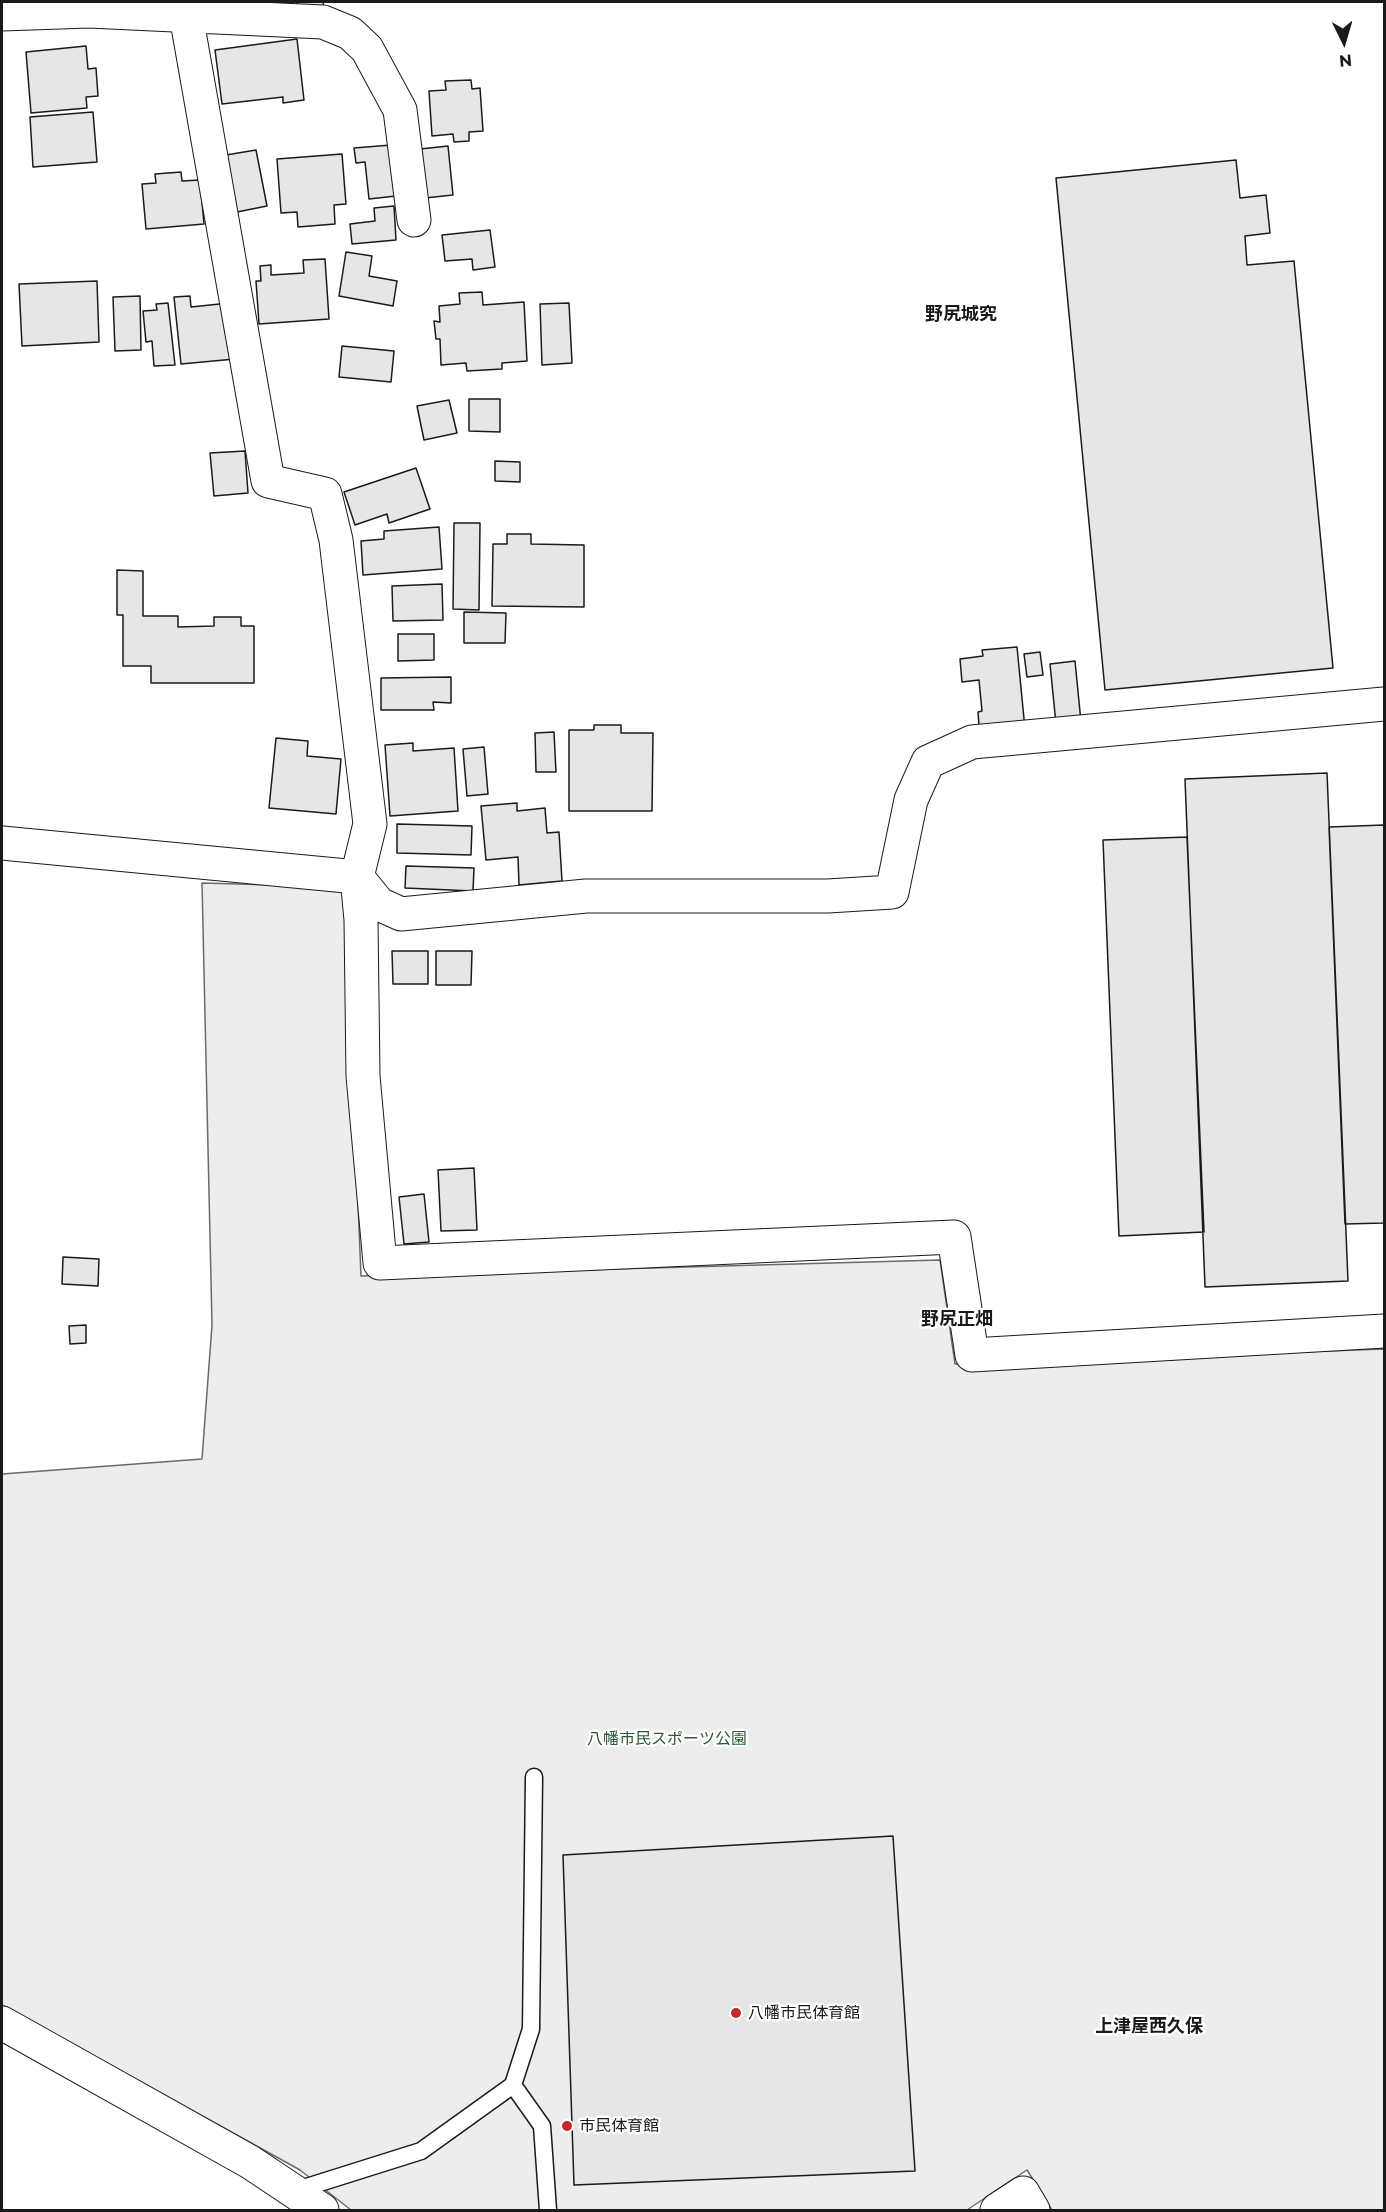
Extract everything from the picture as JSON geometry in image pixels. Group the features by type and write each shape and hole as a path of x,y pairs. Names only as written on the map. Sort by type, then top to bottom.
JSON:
{"street":[{"path":"2,14 89,6 186,15 323,22 350,33 367,49 400,110 414,220"},
{"path":"186,15 268,481 325,494 336,540 370,824 357,877 361,920 363,1076 380,1263 954,1237 972,1355 1384,1331"},
{"path":"2,843 357,877 379,904 401,914 586,896 828,896 892,892 911,800 928,762 972,742 1384,704"},
{"path":"2,2023 250,2162 322,2211"},
{"path":"997,2211 1023,2193 1033,2211"}],"lane":[{"path":"294,2191 421,2151 513,2085 531,2029 534,1777"},
{"path":"513,2085 542,2126 548,2211"}],"green space":[{"name":"八幡市民スポーツ公園","path":"202,883 345,887 361,1276 940,1260 955,1364 1384,1349 1384,2210 1052,2210 1027,2170 967,2210 351,2210 300,2170 2,2005 2,1474 202,1459 212,1325"}],"building":[{"path":"297,2 323,2 324,8 298,8"},
{"path":"297,39 304,100 283,103 283,97 222,104 215,50"},
{"path":"86,46 88,69 96,68 98,96 86,97 87,108 31,113 26,52"},
{"path":"471,80 472,89 480,88 483,131 469,132 469,141 454,142 453,134 432,136 429,91 446,90 445,81"},
{"path":"93,112 97,162 33,167 30,117"},
{"path":"391,145 396,196 369,199 365,162 356,163 354,148"},
{"path":"448,146 453,195 425,198 420,149"},
{"path":"256,150 267,206 237,212 226,155"},
{"path":"342,154 346,204 334,205 335,224 298,227 297,212 281,213 277,159"},
{"path":"1236,160 1240,198 1266,195 1270,233 1245,236 1247,265 1294,261 1333,668 1105,690 1056,178"},
{"path":"181,172 182,181 200,180 204,224 146,229 142,184 156,183 155,174"},
{"path":"394,206 396,240 352,244 350,224 375,221 374,208"},
{"path":"490,230 495,267 473,270 472,259 445,261 442,235"},
{"path":"346,252 372,256 369,276 397,281 393,306 339,296"},
{"path":"325,259 329,319 259,324 256,281 261,281 260,266 271,265 271,275 304,273 303,260"},
{"path":"97,281 99,342 22,346 19,284"},
{"path":"482,292 483,305 524,302 527,361 502,363 502,369 467,371 466,363 441,365 440,339 436,339 434,321 440,322 439,306 460,304 459,293"},
{"path":"140,296 141,350 115,351 113,297"},
{"path":"190,296 191,307 229,303 235,359 181,364 174,297"},
{"path":"168,303 175,365 154,366 152,341 146,342 143,311 157,310 156,304"},
{"path":"569,303 572,363 542,365 540,304"},
{"path":"342,346 394,351 391,382 339,377"},
{"path":"469,399 500,399 500,432 469,431"},
{"path":"449,400 457,433 424,440 417,406"},
{"path":"245,451 248,493 214,496 210,453"},
{"path":"495,461 520,462 520,482 495,481"},
{"path":"416,468 430,509 389,523 387,514 355,525 344,492"},
{"path":"454,523 480,523 479,610 453,609"},
{"path":"439,527 442,569 363,575 361,541 384,539 384,531"},
{"path":"507,534 531,534 531,544 584,545 584,607 492,606 493,544 507,544"},
{"path":"117,570 143,571 143,616 178,616 178,627 214,626 214,617 241,617 241,626 254,626 254,683 151,683 151,666 123,666 123,615 117,615"},
{"path":"442,584 443,620 393,621 392,586"},
{"path":"464,612 506,613 505,643 464,643"},
{"path":"398,634 434,634 434,660 398,661"},
{"path":"1017,647 1025,729 979,726 978,712 982,711 979,680 962,682 960,659 983,656 982,650"},
{"path":"1040,652 1043,675 1027,677 1024,654"},
{"path":"1075,661 1081,722 1056,724 1050,664"},
{"path":"451,677 451,703 433,702 434,710 381,710 381,678"},
{"path":"594,725 621,725 621,733 653,733 652,811 569,811 569,730 594,730"},
{"path":"554,732 556,772 536,772 535,733"},
{"path":"276,738 308,741 307,756 341,759 336,814 269,808"},
{"path":"413,743 413,751 454,748 458,811 390,816 385,745"},
{"path":"484,747 488,794 467,796 463,749"},
{"path":"1327,773 1348,1281 1205,1287 1185,779"},
{"path":"517,803 517,811 545,808 547,833 559,832 562,881 519,885 518,857 486,860 481,806"},
{"path":"397,824 472,826 471,855 397,853"},
{"path":"1384,825 1384,1223 1345,1224 1329,827"},
{"path":"1187,837 1204,1232 1119,1236 1103,840"},
{"path":"406,866 474,868 473,891 405,888"},
{"path":"392,951 428,951 428,984 393,984"},
{"path":"436,951 472,951 471,985 436,985"},
{"path":"474,1168 477,1230 441,1231 438,1170"},
{"path":"424,1194 429,1242 404,1244 399,1197"},
{"path":"63,1257 99,1259 98,1286 62,1284"},
{"path":"86,1325 86,1343 70,1344 69,1326"},
{"name":"八幡市民体育館","path":"893,1836 915,2171 574,2185 563,1855"}],"place":[{"name":"八幡市民体育館","path":"736,2013"},
{"name":"市民体育館","path":"567,2126"}],"district":[{"name":"野尻城究","path":"961,315"},
{"name":"野尻正畑","path":"957,1320"},
{"name":"上津屋西久保","path":"1149,2027"}]}
